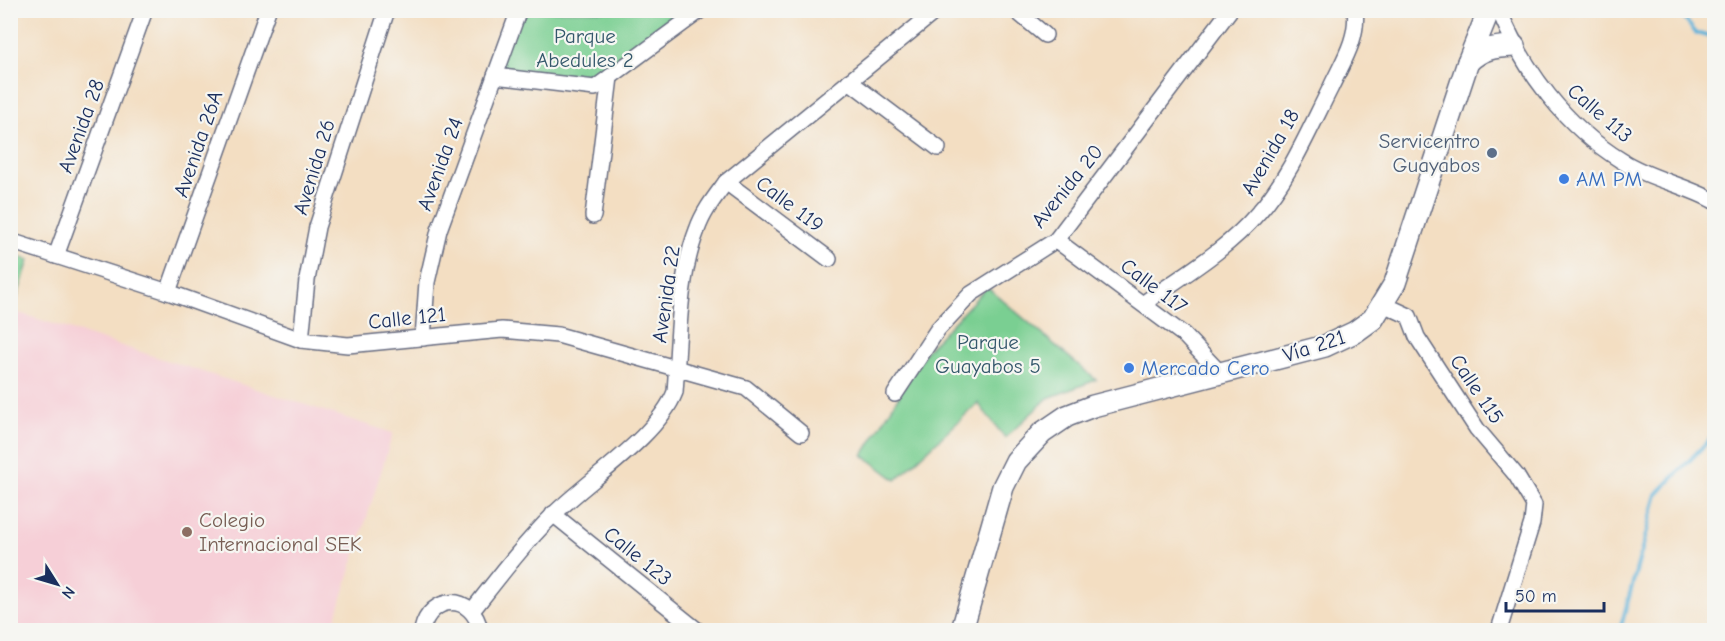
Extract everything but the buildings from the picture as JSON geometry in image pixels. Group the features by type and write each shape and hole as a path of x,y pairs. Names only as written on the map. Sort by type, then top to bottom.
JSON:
{"main road":[{"name":"Vía 221","path":"962,630 1003,487 1016,461 1042,433 1067,416 1093,406 1325,346 1355,332 1372,319 1395,283 1468,62 1489,10"},
{"path":"1468,62 1477,52 1514,46"}],"street":[{"name":"Avenida 28","path":"56,256 146,10"},
{"name":"Avenida 26A","path":"168,292 268,10"},
{"name":"Avenida 26","path":"301,340 307,280 317,226 387,10"},
{"name":"Avenida 24","path":"423,338 427,282 439,230 519,10"},
{"path":"495,76 595,88 701,10"},
{"name":"Avenida 22","path":"472,611 520,549 554,514 661,418 675,392 684,286 696,231 708,206 726,182 937,10"},
{"path":"1015,10 1045,35"},
{"name":"Avenida 20","path":"895,394 938,329 971,294 1056,240 1230,10"},
{"name":"Avenida 18","path":"1144,303 1225,245 1258,214 1278,187 1350,47 1357,21 1355,10"},
{"name":"Calle 113","path":"1499,10 1514,46 1542,90 1593,140 1622,161 1714,201"},
{"path":"593,216 610,77"},
{"path":"849,81 938,148"},
{"name":"Calle 119","path":"726,182 829,259"},
{"name":"Calle 117","path":"1056,240 1144,303 1184,335 1220,373"},
{"name":"Calle 121","path":"10,241 168,292 301,340 348,345 502,330 558,335 746,388 801,434"},
{"name":"Calle 115","path":"1383,303 1409,316 1417,337 1476,429 1516,475 1534,505 1532,523 1499,630"},
{"name":"Calle 123","path":"554,514 697,630"},
{"path":"422,630 424,621 431,611 440,605 452,602 472,611 480,630"}],"shaded area":[{"name":"Colegio Internacional SEK","path":"10,254 29,260 13,311 393,433 332,630 11,630"}],"green space":[{"name":"Parque Abedules 2","path":"519,11 701,11 595,88 495,76"},
{"path":"11,254 29,260 13,311 10,311"},
{"name":"Parque Guayabos 5","path":"987,287 1096,380 1048,398 1005,438 978,403 896,480 863,455 926,351"}],"waterway":[{"path":"1677,10 1696,33 1714,38"},
{"path":"1620,630 1657,494 1714,435"}],"place":[{"name":"Servicentro Guayabos","path":"1492,153"},
{"name":"AM PM","path":"1564,179"},
{"name":"Mercado Cero","path":"1129,368"},
{"name":"Colegio Internacional SEK","path":"187,532"}]}
